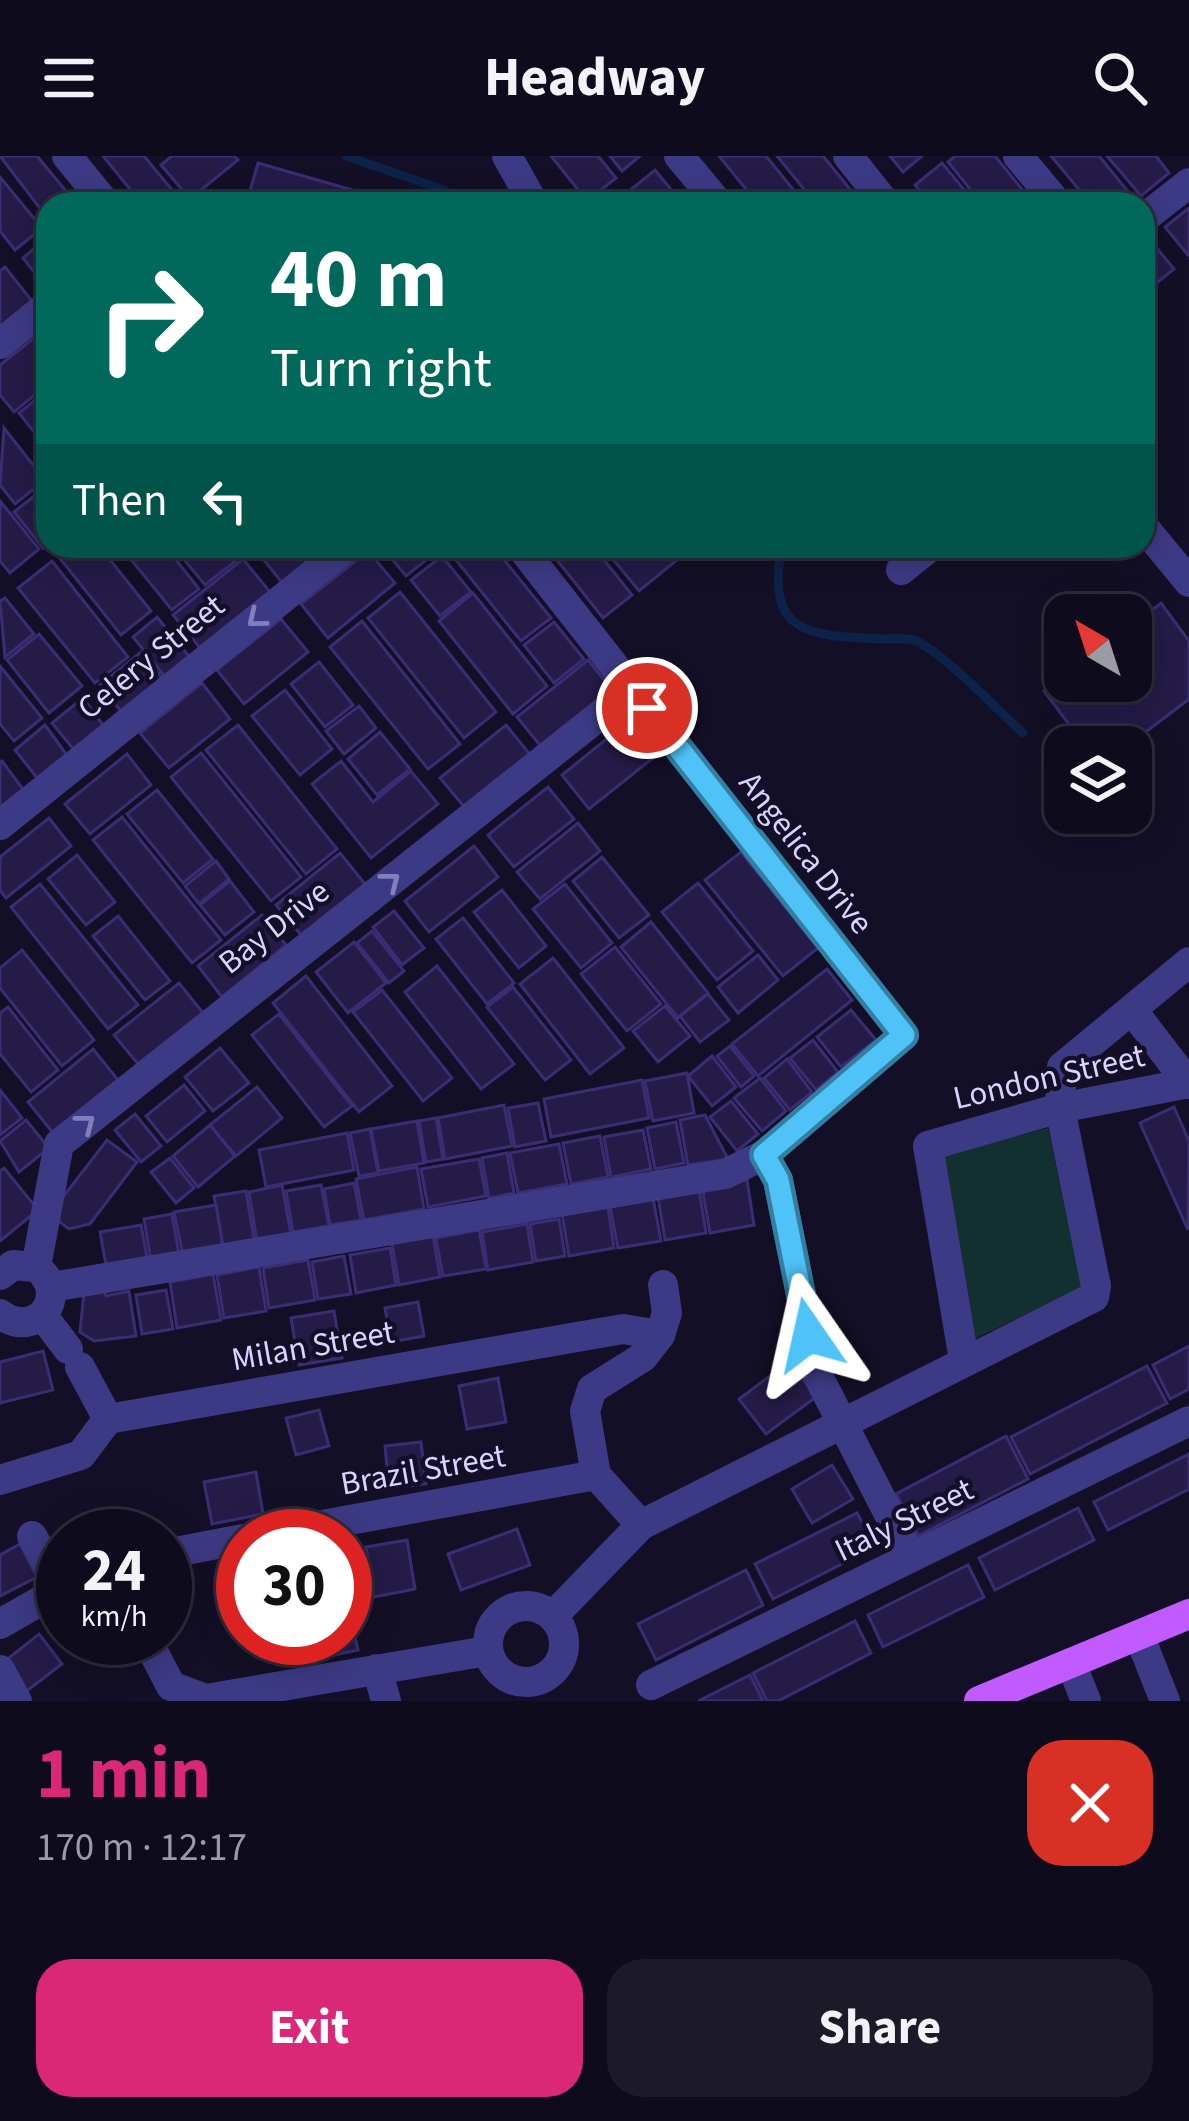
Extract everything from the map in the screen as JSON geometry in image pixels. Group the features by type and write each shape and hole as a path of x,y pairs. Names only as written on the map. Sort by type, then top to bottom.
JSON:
{"main road":[{"path":"979,1701 1015,1694 1071,1663 1189,1614"}],"street":[{"path":"507,156 527,192"},
{"path":"679,156 709,192"},
{"path":"848,156 876,192"},
{"path":"1018,156 1048,192"},
{"path":"1181,156 1189,166"},
{"path":"72,158 97,192"},
{"path":"1155,209 1189,182"},
{"path":"0,344 36,315"},
{"path":"1155,541 1189,583"},
{"name":"Celery Street","path":"0,825 333,558"},
{"name":"Angelica Drive","path":"529,558 904,1035 771,1167"},
{"path":"901,570 916,558"},
{"name":"Bay Drive","path":"23,1279 59,1144 633,689"},
{"path":"553,1616 640,1525 1094,1298 1096,1286 1060,1108 1062,1067 1189,962"},
{"path":"1132,1010 1189,1084"},
{"name":"London Street","path":"964,1360 928,1146 1060,1108 1189,1084"},
{"path":"23,1279 771,1167 817,1374 911,1557"},
{"path":"0,1314 26,1324 23,1279"},
{"path":"0,1480 81,1455 108,1419 23,1279"},
{"path":"640,1525 596,1475 585,1412 592,1389 643,1357 660,1335 667,1313 663,1286"},
{"name":"Milan Street","path":"108,1419 623,1329 660,1335"},
{"name":"Italy Street","path":"651,1684 1189,1420"},
{"name":"Brazil Street","path":"372,1516 596,1475"},
{"path":"32,1536 36,1543"},
{"path":"0,1624 36,1603"},
{"path":"535,1606 553,1616 560,1626 564,1651 544,1690 501,1674 488,1651 490,1629 504,1612 535,1606"},
{"path":"1139,1635 1165,1701"},
{"path":"160,1665 171,1686 206,1700 488,1651"},
{"path":"1071,1663 1086,1701"},
{"path":"377,1669 386,1701"},
{"path":"0,1670 16,1701"}],"green space":[{"path":"1048,1128 1082,1288 974,1339 942,1155"}],"building":[{"path":"0,156 37,156 67,192 36,192 36,203"},
{"path":"103,156 144,156 174,192 132,192"},
{"path":"172,156 234,156 238,160 199,192 184,192 161,165"},
{"path":"551,156 598,156 616,178 598,192 580,192"},
{"path":"610,156 640,156 622,171"},
{"path":"719,156 766,156 795,192 748,192"},
{"path":"777,156 823,156 852,192 806,192"},
{"path":"890,156 922,156 903,172"},
{"path":"955,156 995,156 1024,192 972,192 948,162"},
{"path":"1051,156 1099,156 1128,192 1081,192"},
{"path":"1107,156 1156,156 1169,173 1146,192 1138,192"},
{"path":"258,163 359,192 250,192"},
{"path":"942,163 966,192 921,192 915,185"},
{"path":"655,170 673,192 628,192"},
{"path":"0,177 36,221 36,233 15,250 0,231"},
{"path":"1189,208 1189,254 1188,255 1165,227"},
{"path":"1155,246 1174,269 1155,284"},
{"path":"36,247 36,274 23,258"},
{"path":"5,267 32,301 0,327 0,271"},
{"path":"36,336 36,394 14,412 0,395 0,365"},
{"path":"36,399 36,435 19,413"},
{"path":"4,428 36,469 36,487 15,504 0,485"},
{"path":"36,495 36,539 14,512"},
{"path":"0,501 36,551 10,573 0,561"},
{"path":"60,558 109,558 151,611 121,635"},
{"path":"130,558 174,558 199,589 172,610"},
{"path":"183,558 238,559 205,585"},
{"path":"262,558 315,558 283,584"},
{"path":"359,558 374,558 395,583 328,638 301,604"},
{"path":"391,558 429,558 406,576"},
{"path":"444,558 471,592 440,616 411,580"},
{"path":"454,558 503,558 551,618 521,641"},
{"path":"555,558 603,558 632,595 603,618"},
{"path":"612,558 679,558 639,591"},
{"path":"243,559 274,597 204,653 173,615"},
{"path":"52,561 128,657 95,683 18,588"},
{"path":"400,592 496,712 464,738 368,618"},
{"path":"473,593 547,686 513,714 439,621"},
{"path":"5,598 34,634 5,657 0,601"},
{"path":"1161,603 1189,641 1189,699 1152,727 1070,726 1052,702 1152,702 1152,610"},
{"path":"157,617 192,660 167,679 133,637"},
{"path":"281,619 308,652 244,704 217,670"},
{"path":"362,621 460,744 428,769 330,647"},
{"path":"554,622 584,659 554,683 524,645"},
{"path":"39,634 82,686 49,713 7,660"},
{"path":"141,652 165,681 123,714 100,685"},
{"path":"588,660 618,697 547,754 517,717"},
{"path":"319,662 353,705 325,727 291,684"},
{"path":"0,666 42,718 14,741 0,724"},
{"path":"202,683 230,719 169,768 140,733"},
{"path":"285,690 332,749 300,775 252,716"},
{"path":"83,698 109,733 79,756 52,723"},
{"path":"359,706 376,728 344,754 326,731"},
{"path":"630,720 658,754 589,809 562,775"},
{"path":"45,725 71,761 41,783 15,750"},
{"path":"238,725 337,849 306,874 206,750"},
{"path":"506,725 537,763 471,815 440,778"},
{"path":"380,732 410,769 377,795 348,759"},
{"path":"201,753 301,877 271,901 171,777"},
{"path":"127,754 151,785 90,834 65,804"},
{"path":"341,761 373,802 411,771 438,804 371,858 312,784"},
{"path":"0,763 28,796 0,817"},
{"path":"548,787 574,819 514,867 488,835"},
{"path":"157,790 213,859 183,883 127,814"},
{"path":"122,817 221,940 192,963 93,840"},
{"path":"49,818 71,846 6,898 0,890 0,857"},
{"path":"578,823 600,851 540,899 517,872"},
{"path":"474,846 498,877 429,932 405,901"},
{"path":"741,852 818,948 783,976 705,880"},
{"path":"340,853 369,889 305,940 276,905"},
{"path":"77,855 115,902 86,925 48,879"},
{"path":"602,857 649,915 619,938 573,881"},
{"path":"216,861 229,879 199,904 185,886"},
{"path":"230,881 254,912 225,935 200,905"},
{"path":"698,883 753,951 717,980 662,912"},
{"path":"40,884 138,1005 108,1029 11,907"},
{"path":"565,884 612,943 581,968 533,909"},
{"path":"502,890 546,946 519,968 474,912"},
{"path":"394,911 424,948 402,965 373,927"},
{"path":"262,915 286,945 222,997 198,966"},
{"path":"118,916 170,981 145,1000 93,936"},
{"path":"463,918 514,983 487,1004 436,939"},
{"path":"651,922 708,993 678,1018 621,947"},
{"path":"372,931 404,971 389,983 357,943"},
{"path":"354,942 386,983 348,1013 316,972"},
{"path":"615,947 661,1004 627,1031 581,974"},
{"path":"22,950 94,1040 62,1066 0,988 0,968"},
{"path":"758,955 778,980 738,1013 718,987"},
{"path":"553,958 624,1048 590,1074 520,984"},
{"path":"437,966 514,1064 481,1089 405,992"},
{"path":"827,969 852,1000 758,1076 732,1044"},
{"path":"306,976 392,1086 359,1112 273,1003"},
{"path":"179,983 203,1013 138,1064 114,1035"},
{"path":"513,987 571,1060 545,1080 487,1007"},
{"path":"382,990 452,1078 423,1101 353,1012"},
{"path":"708,994 729,1020 700,1042 680,1016"},
{"path":"665,1006 690,1036 658,1062 633,1031"},
{"path":"8,1007 58,1070 31,1092 0,1054 0,1013"},
{"path":"851,1010 876,1040 841,1067 817,1037"},
{"path":"279,1014 352,1106 324,1127 252,1035"},
{"path":"813,1040 838,1072 816,1090 790,1058"},
{"path":"730,1046 754,1076 741,1087 717,1056"},
{"path":"220,1048 249,1083 213,1111 185,1077"},
{"path":"93,1049 118,1080 53,1133 28,1102"},
{"path":"712,1056 736,1087 712,1106 688,1076"},
{"path":"787,1059 812,1092 790,1110 764,1078"},
{"path":"687,1073 694,1113 653,1121 645,1081"},
{"path":"760,1078 786,1111 762,1131 734,1098"},
{"path":"642,1080 649,1118 551,1137 544,1099"},
{"path":"184,1085 205,1111 167,1142 146,1116"},
{"path":"257,1087 282,1118 236,1156 210,1125"},
{"path":"0,1090 22,1118 0,1135"},
{"path":"731,1101 758,1134 737,1151 710,1117"},
{"path":"538,1103 546,1141 515,1147 508,1108"},
{"path":"504,1105 512,1146 445,1159 438,1118"},
{"path":"1174,1107 1189,1141 1188,1230 1140,1123"},
{"path":"135,1114 161,1146 141,1162 115,1130"},
{"path":"705,1115 728,1159 688,1165 680,1120"},
{"path":"436,1118 443,1159 426,1162 419,1121"},
{"path":"26,1120 49,1148 19,1172 0,1141"},
{"path":"417,1121 424,1163 379,1171 371,1129"},
{"path":"676,1122 684,1163 655,1169 647,1128"},
{"path":"210,1125 235,1156 198,1187 173,1156"},
{"path":"370,1129 378,1173 359,1176 350,1133"},
{"path":"643,1130 651,1169 611,1177 604,1137"},
{"path":"347,1133 354,1170 266,1187 259,1150"},
{"path":"600,1136 608,1177 571,1184 563,1143"},
{"path":"107,1140 137,1162 90,1224 69,1229 54,1218 60,1201"},
{"path":"559,1144 567,1184 518,1193 510,1153"},
{"path":"507,1153 514,1193 489,1198 482,1158"},
{"path":"170,1158 194,1188 176,1203 151,1172"},
{"path":"479,1159 486,1196 428,1207 421,1169"},
{"path":"417,1167 424,1209 364,1220 356,1179"},
{"path":"4,1168 38,1210 0,1241 0,1171"},
{"path":"747,1180 754,1225 710,1233 702,1187"},
{"path":"354,1183 361,1220 330,1225 324,1189"},
{"path":"282,1185 291,1235 257,1241 249,1192"},
{"path":"321,1185 329,1226 293,1232 286,1191"},
{"path":"699,1189 706,1233 665,1240 658,1197"},
{"path":"246,1191 254,1240 223,1246 214,1196"},
{"path":"653,1198 661,1241 618,1248 610,1206"},
{"path":"216,1205 223,1247 183,1255 174,1212"},
{"path":"608,1207 614,1248 569,1256 562,1214"},
{"path":"172,1214 179,1255 151,1261 144,1219"},
{"path":"559,1219 565,1256 536,1261 530,1224"},
{"path":"527,1224 533,1262 488,1270 482,1232"},
{"path":"141,1225 148,1262 107,1270 100,1232"},
{"path":"479,1230 486,1269 443,1276 436,1238"},
{"path":"433,1236 440,1277 399,1285 392,1243"},
{"path":"390,1248 396,1285 356,1293 350,1255"},
{"path":"344,1256 351,1294 318,1299 312,1262"},
{"path":"308,1260 315,1300 269,1308 263,1268"},
{"path":"259,1267 266,1311 224,1318 217,1275"},
{"path":"213,1274 221,1320 177,1328 170,1282"},
{"path":"104,1290 106,1296 129,1291 136,1336 94,1341 80,1332 84,1292"},
{"path":"166,1290 173,1329 142,1334 136,1295"},
{"path":"418,1302 424,1336 391,1342 385,1308"},
{"path":"334,1311 342,1358 299,1365 291,1318"},
{"path":"1189,1346 1189,1389 1170,1399 1153,1365"},
{"path":"43,1351 53,1390 0,1403 0,1362"},
{"path":"790,1361 816,1397 766,1434 739,1399"},
{"path":"1147,1366 1167,1403 1030,1474 1011,1437"},
{"path":"498,1378 506,1422 467,1429 459,1386"},
{"path":"319,1410 329,1446 296,1455 286,1418"},
{"path":"1006,1436 1028,1479 918,1536 896,1494"},
{"path":"421,1442 426,1484 389,1488 385,1446"},
{"path":"1189,1454 1189,1489 1108,1530 1094,1502"},
{"path":"832,1465 853,1499 812,1523 792,1489"},
{"path":"256,1472 262,1509 216,1509 216,1523 212,1524 204,1482"},
{"path":"1078,1508 1094,1540 995,1590 979,1558"},
{"path":"857,1513 875,1547 773,1599 755,1564"},
{"path":"517,1529 530,1565 461,1590 448,1554"},
{"path":"407,1540 415,1589 374,1597 372,1546"},
{"path":"20,1544 36,1578 0,1596 0,1555"},
{"path":"968,1565 984,1597 883,1647 868,1615"},
{"path":"746,1570 763,1605 656,1660 638,1624"},
{"path":"855,1621 871,1653 778,1701 767,1701 753,1673"},
{"path":"36,1636 36,1665 61,1665 23,1694 0,1665"},
{"path":"750,1675 763,1701 698,1701"}],"waterway":[{"path":"346,156 446,192"},
{"path":"780,558 780,597 786,613 798,624 832,636 918,642 957,671 1023,733"}],"route":[{"path":"647,708 904,1035 764,1155 778,1180 809,1335"}]}
